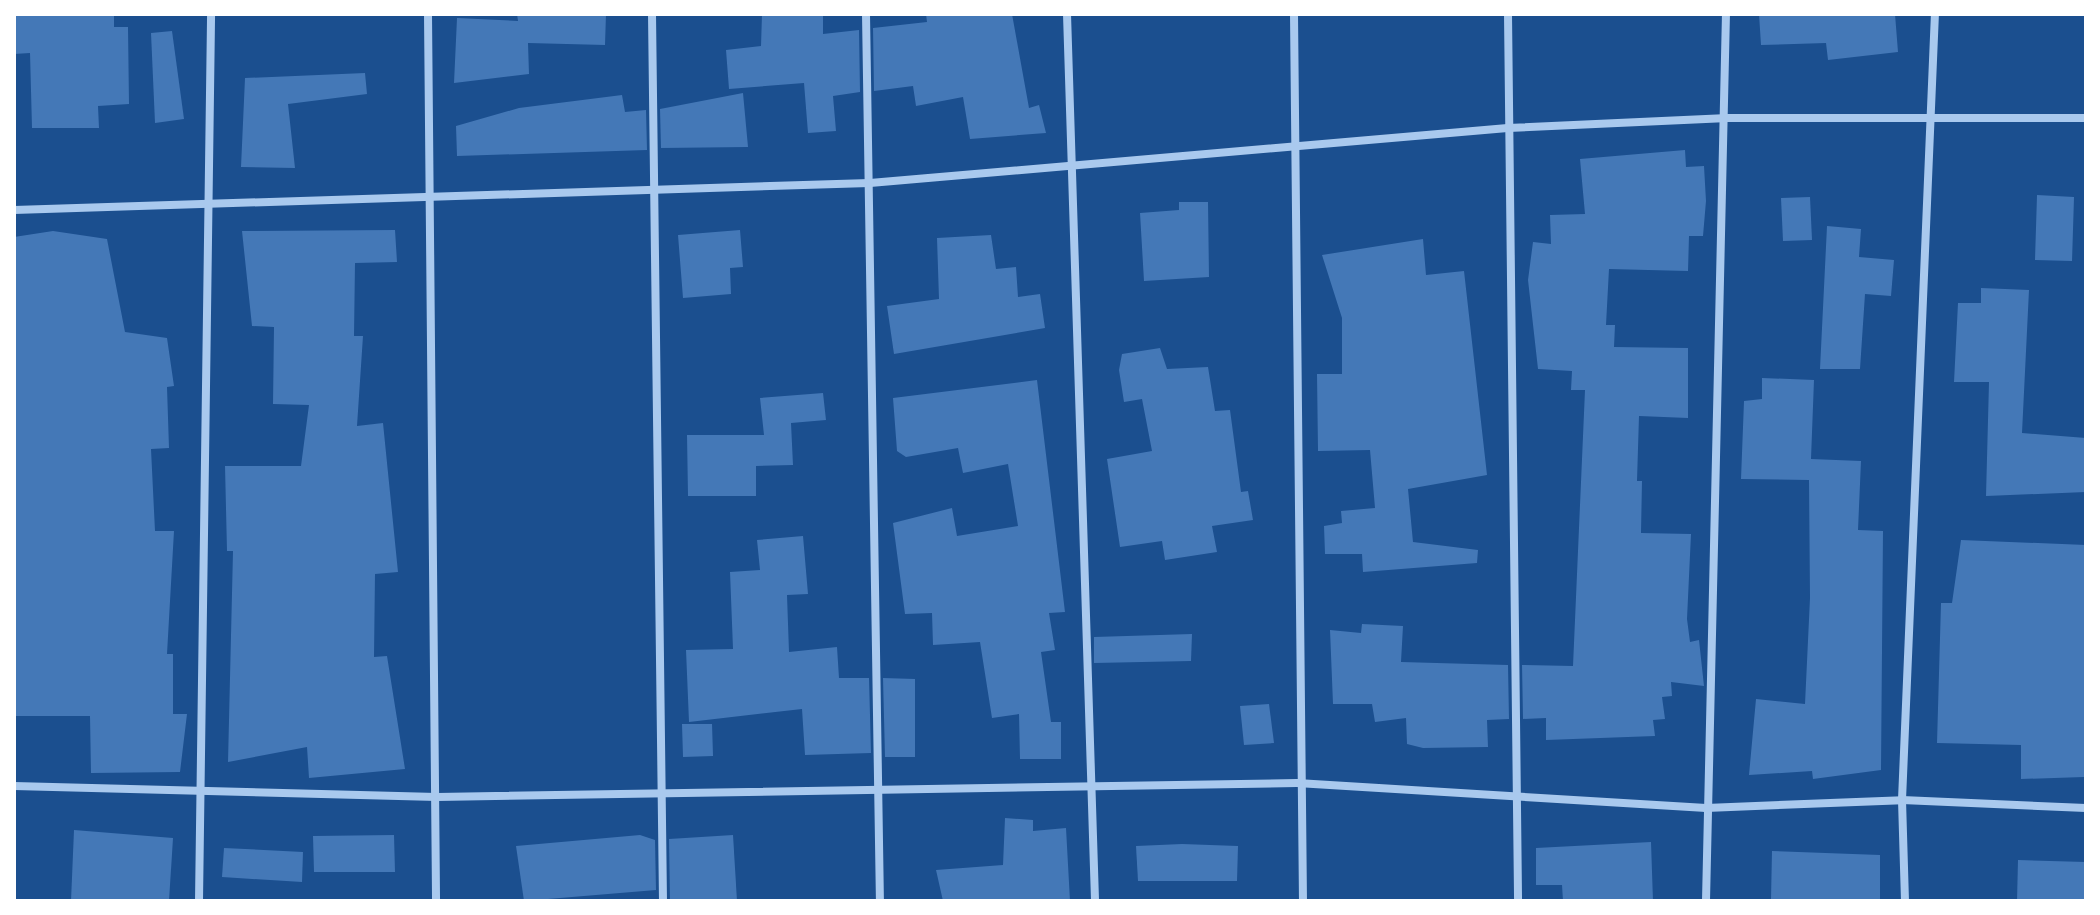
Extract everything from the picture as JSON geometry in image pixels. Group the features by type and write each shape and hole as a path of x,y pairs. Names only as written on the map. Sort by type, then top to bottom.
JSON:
{"street":[{"path":"199,901 212,204 211,14"},
{"path":"428,14 436,901"},
{"path":"652,14 663,901"},
{"path":"866,14 880,901"},
{"path":"1067,14 1095,901"},
{"path":"1294,14 1297,783 1303,901"},
{"path":"1508,14 1512,796 1518,901"},
{"path":"1706,901 1706,808 1728,118 1726,14"},
{"path":"1905,901 1902,800 1935,117 1935,14"},
{"path":"14,210 870,183 1508,128 1728,118 2086,118"},
{"path":"14,786 200,795 437,797 661,795 878,785 1297,783 1706,808 1902,800 2086,808"}],"building":[{"path":"14,14 114,14 114,27 128,27 129,104 98,106 99,128 32,128 30,53 14,54"},
{"path":"517,14 606,14 605,45 528,43 529,74 454,83 457,18 518,21"},
{"path":"762,14 823,14 823,34 859,30 860,92 833,96 836,131 808,133 804,83 729,89 726,50 761,46"},
{"path":"926,14 1012,14 1029,108 1039,105 1046,133 970,139 963,97 916,106 913,86 874,91 873,28 927,22"},
{"path":"1759,14 1895,14 1898,52 1828,60 1826,43 1761,45"},
{"path":"172,31 184,119 155,123 151,33"},
{"path":"365,73 367,94 288,104 295,168 241,167 245,78"},
{"path":"743,93 748,147 661,148 660,109"},
{"path":"622,95 625,112 646,110 647,150 457,156 456,126 519,108"},
{"path":"1685,150 1686,167 1704,166 1706,201 1703,236 1689,236 1688,271 1609,269 1606,325 1615,325 1614,347 1688,348 1688,418 1639,416 1637,481 1642,481 1641,533 1691,534 1687,619 1690,642 1699,640 1704,686 1671,682 1672,696 1662,697 1665,719 1653,720 1655,736 1546,740 1546,718 1523,719 1522,665 1573,666 1585,390 1571,390 1572,371 1538,369 1528,280 1533,242 1551,244 1550,215 1585,214 1580,159"},
{"path":"2037,195 2074,197 2072,261 2035,260"},
{"path":"1810,197 1812,240 1783,241 1781,198"},
{"path":"1179,202 1208,202 1209,277 1144,281 1140,213 1179,210"},
{"path":"1827,226 1861,229 1859,257 1894,260 1891,296 1865,294 1860,369 1820,369"},
{"path":"395,230 397,262 355,263 354,336 363,336 357,426 383,423 398,572 375,574 374,657 387,656 405,769 309,778 307,747 228,762 233,551 227,551 225,466 301,466 309,405 273,404 274,327 252,326 242,231"},
{"path":"740,230 743,267 730,268 731,294 683,298 678,235"},
{"path":"53,231 107,239 125,332 167,338 174,386 167,387 169,448 151,449 155,531 174,531 167,654 173,654 173,714 187,714 180,772 91,773 90,716 14,716 14,237"},
{"path":"991,235 996,269 1016,267 1018,297 1040,294 1045,328 894,354 887,306 939,299 937,238"},
{"path":"1423,239 1426,275 1464,271 1487,475 1408,489 1413,542 1478,550 1477,563 1363,572 1362,554 1325,554 1324,526 1342,523 1341,511 1375,508 1370,450 1318,451 1317,374 1342,374 1342,318 1322,255"},
{"path":"1981,288 2029,290 2022,433 2086,438 2086,492 1986,496 1989,382 1954,382 1958,303 1981,303"},
{"path":"1160,348 1167,369 1208,367 1215,411 1230,410 1241,492 1248,491 1253,520 1212,526 1217,552 1165,560 1162,541 1120,547 1107,459 1152,451 1142,399 1124,402 1119,370 1122,354"},
{"path":"1762,378 1814,380 1811,459 1861,461 1858,530 1883,531 1881,770 1813,779 1812,771 1749,775 1756,699 1805,704 1810,598 1809,480 1741,479 1744,401 1762,399"},
{"path":"1037,380 1065,612 1049,613 1055,650 1041,652 1051,722 1061,722 1061,759 1020,759 1019,714 992,718 980,642 933,645 932,613 905,614 893,523 952,508 957,536 1018,526 1008,464 963,473 958,448 906,457 897,451 893,398"},
{"path":"823,393 826,420 791,423 793,465 756,466 756,496 688,496 687,435 764,435 760,398"},
{"path":"803,536 808,594 787,595 789,652 837,647 839,678 869,678 871,753 805,755 802,709 689,722 686,650 733,649 730,572 760,570 757,540"},
{"path":"1961,540 2086,545 2084,777 2021,779 2021,745 1937,743 1941,603 1952,603"},
{"path":"1362,624 1403,626 1401,662 1508,665 1509,719 1487,720 1488,747 1423,748 1407,744 1406,718 1375,722 1372,704 1333,704 1330,630 1361,633"},
{"path":"1192,634 1191,661 1094,663 1094,637"},
{"path":"883,678 915,679 915,757 885,757"},
{"path":"1269,704 1274,743 1244,745 1240,706"},
{"path":"682,724 712,724 713,756 683,757"},
{"path":"1005,818 1033,820 1033,831 1066,828 1070,901 943,901 936,870 1003,865"},
{"path":"74,830 173,838 169,901 71,901"},
{"path":"394,835 395,872 314,872 313,836"},
{"path":"640,835 655,840 656,890 524,901 516,846"},
{"path":"733,835 737,901 670,901 669,839"},
{"path":"1651,842 1653,901 1563,901 1562,885 1536,885 1536,848"},
{"path":"1136,846 1238,846 1237,881 1138,881"},
{"path":"224,848 303,852 302,882 222,877"},
{"path":"1772,851 1880,855 1880,901 1771,899"},
{"path":"2018,860 2086,862 2086,901 2017,901"}]}
